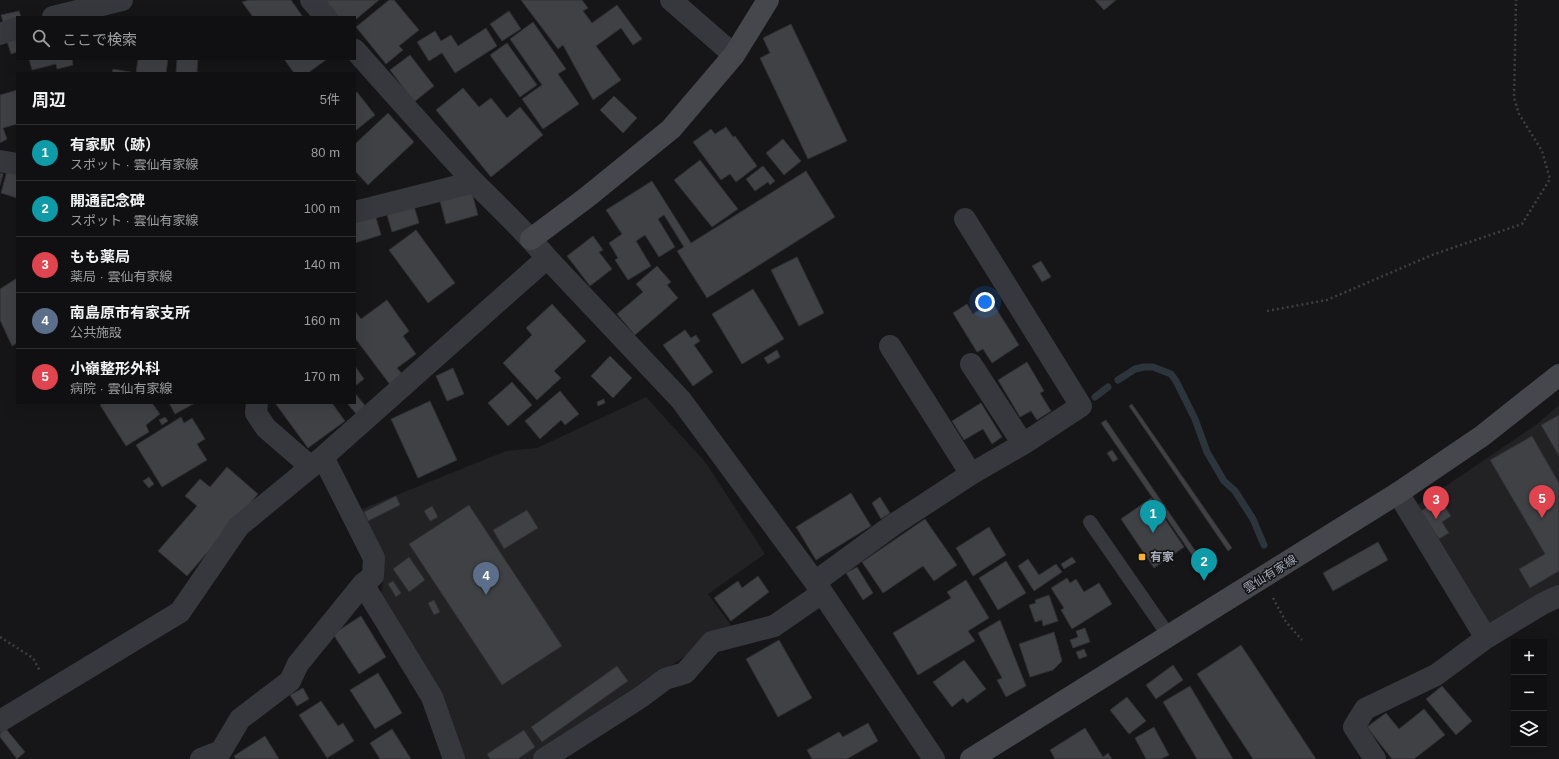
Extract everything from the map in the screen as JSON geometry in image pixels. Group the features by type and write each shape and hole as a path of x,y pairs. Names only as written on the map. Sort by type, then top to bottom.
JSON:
{"main road":[{"path":"531,239 586,198 671,129 734,55 768,0"},
{"name":"雲仙有家線","path":"971,759 1264,578 1398,493 1482,436 1559,375"}],"street":[{"path":"57,16 122,0"},
{"path":"312,0 325,16"},
{"path":"670,0 734,55"},
{"path":"0,34 16,28"},
{"path":"356,51 474,182 531,239 547,258 681,400 818,588 934,759"},
{"path":"0,161 16,164"},
{"path":"356,212 474,182"},
{"path":"544,759 665,679 685,673 712,642 774,626 893,525 971,474 1023,444 1081,406 965,219"},
{"path":"0,721 180,612 239,526 317,462 547,258"},
{"path":"890,346 971,474"},
{"path":"971,364 1023,444"},
{"path":"201,759 221,751 240,719 290,681 298,664 363,584 373,576 374,558 317,462 266,428 256,413 257,404"},
{"path":"1398,493 1486,638"},
{"path":"363,584 432,697 454,759"},
{"path":"1375,759 1354,727 1365,709 1436,675 1486,638 1542,604 1559,596"}],"lane":[{"path":"1090,522 1168,636"}],"path":[{"path":"1267,312 1326,300 1432,255 1522,224 1550,179 1542,151 1519,114 1514,98 1516,0"},
{"path":"1264,578 1286,622 1302,640"},
{"path":"0,636 33,658 51,690"}],"shaded area":[{"path":"646,397 706,463 765,554 708,594 731,625 533,759 458,759 377,598 382,590 384,573 357,511 506,451 537,448"},
{"path":"1559,405 1559,589 1489,631 1413,508 1536,425"}],"building":[{"path":"249,0 291,0 302,16 252,16 242,2"},
{"path":"325,0 379,0 356,19 356,16 337,16"},
{"path":"389,0 394,0 419,30 399,46 403,50 386,64 356,27"},
{"path":"521,0 582,0 588,8 583,11 592,23 617,5 642,39 633,45 621,28 596,46 621,80 593,100 563,45 558,49"},
{"path":"1095,0 1116,0 1104,10"},
{"path":"19,11 21,16 16,16 16,22 4,25 1,15"},
{"path":"509,11 521,29 502,41 490,24"},
{"path":"533,22 566,69 558,74 579,104 543,129 522,99 542,85 510,39"},
{"path":"791,24 847,141 808,159 760,58 770,53 763,38"},
{"path":"486,28 497,46 455,73 442,53 429,61 417,42 435,31 441,41 451,35 458,46"},
{"path":"16,38 16,52 11,54 7,41"},
{"path":"507,43 537,85 520,97 490,55"},
{"path":"410,55 434,86 414,102 390,70"},
{"path":"29,60 72,60 73,65 57,69 56,64 32,70"},
{"path":"138,60 168,60 166,72 136,72"},
{"path":"177,60 198,60 197,72 176,72"},
{"path":"285,60 326,60 309,72 293,72"},
{"path":"113,69 130,72 112,72"},
{"path":"463,88 479,107 491,98 507,118 520,107 543,135 491,177 436,110"},
{"path":"16,90 16,124 3,128 7,139 0,143 0,95"},
{"path":"356,92 375,115 356,130"},
{"path":"614,96 637,118 623,133 600,110"},
{"path":"388,113 414,142 368,185 356,172 356,143"},
{"path":"726,127 733,137 735,136 757,166 736,182 730,174 721,180 693,142 711,129 715,134"},
{"path":"783,139 801,161 784,175 766,153"},
{"path":"700,160 738,209 712,227 674,180"},
{"path":"763,166 775,181 770,185 768,182 755,191 746,179"},
{"path":"7,171 16,174 16,198 1,193"},
{"path":"806,171 835,217 707,298 677,251 684,247 664,215 658,219 675,247 659,257 645,235 636,241 651,266 628,280 615,260 618,258 609,243 622,234 606,210 652,181 691,243"},
{"path":"0,173 3,174 0,185"},
{"path":"472,193 478,215 446,224 440,201"},
{"path":"414,206 419,223 392,232 387,215"},
{"path":"375,214 381,235 356,243 356,220"},
{"path":"416,230 455,283 428,303 389,250"},
{"path":"593,236 603,250 599,252 612,269 590,286 567,256"},
{"path":"797,257 824,313 799,326 771,270"},
{"path":"1041,261 1051,277 1042,282 1032,266"},
{"path":"657,266 671,282 667,285 678,298 635,335 617,314 643,292 636,284"},
{"path":"16,279 16,344 12,346 0,320 0,289"},
{"path":"753,289 784,339 742,364 712,314"},
{"path":"387,300 409,331 403,336 416,354 397,368 404,376 391,386 356,339 356,312 361,319"},
{"path":"992,302 1019,345 992,363 983,349 977,352 953,313 967,304 973,314"},
{"path":"552,304 586,341 554,371 561,378 537,400 503,363 532,335 526,328"},
{"path":"685,330 691,338 696,335 700,341 694,345 713,372 693,386 663,345"},
{"path":"777,350 780,357 768,364 764,358"},
{"path":"610,356 632,378 613,398 591,376"},
{"path":"1027,362 1044,391 1040,393 1051,411 1037,420 1031,411 1020,417 998,380"},
{"path":"356,367 364,379 356,385"},
{"path":"453,368 464,394 447,401 436,376"},
{"path":"512,382 532,405 508,426 488,403"},
{"path":"560,391 579,414 565,425 561,420 540,439 525,421"},
{"path":"356,394 366,407 357,415 348,404 356,404"},
{"path":"604,399 605,403 598,406 597,402"},
{"path":"430,401 457,460 418,478 391,419"},
{"path":"981,403 1002,437 992,444 983,429 964,440 952,421"},
{"path":"153,404 160,414 146,425 149,432 126,446 100,405"},
{"path":"170,404 193,404 175,414"},
{"path":"276,404 333,404 345,421 308,448"},
{"path":"1132,404 1232,548 1228,551 1129,406"},
{"path":"1559,415 1559,456 1541,425"},
{"path":"165,417 168,421 162,425 159,420"},
{"path":"181,417 184,423 192,418 205,439 197,444 207,460 162,487 136,445"},
{"path":"1106,420 1207,568 1203,571 1101,423"},
{"path":"1532,436 1559,483 1559,571 1530,588 1519,569 1545,554 1490,460"},
{"path":"1112,450 1118,459 1113,462 1107,453"},
{"path":"227,467 258,494 187,576 158,551 197,506 185,496 200,479 210,487"},
{"path":"149,477 154,484 149,488 143,481"},
{"path":"851,493 871,526 816,560 796,527"},
{"path":"396,496 400,505 368,521 364,512"},
{"path":"880,497 890,513 881,519 872,503"},
{"path":"1151,498 1184,547 1154,568 1121,519"},
{"path":"1440,499 1451,516 1442,522 1449,533 1439,539 1421,511"},
{"path":"469,505 562,646 502,685 409,544"},
{"path":"432,506 438,517 430,521 424,511"},
{"path":"527,510 538,528 504,549 493,530"},
{"path":"925,519 957,565 934,581 923,566 883,593 862,562"},
{"path":"989,527 1006,555 973,576 956,548"},
{"path":"1378,542 1388,560 1333,591 1323,573"},
{"path":"409,557 425,580 409,592 393,569"},
{"path":"1072,557 1076,562 1064,569 1061,564"},
{"path":"1028,559 1039,575 1056,564 1062,572 1034,591 1018,566"},
{"path":"1006,561 1026,593 998,610 979,578"},
{"path":"857,567 873,593 863,600 846,573"},
{"path":"758,576 769,592 731,621 714,598 738,581 742,588"},
{"path":"1067,578 1070,583 1076,579 1084,592 1099,583 1112,604 1072,629 1061,610 1064,608 1051,588"},
{"path":"966,580 989,618 968,631 975,641 918,675 893,633 951,598 947,592"},
{"path":"393,581 401,593 396,597 388,584"},
{"path":"1049,595 1058,621 1043,626 1042,620 1035,622 1029,605 1036,603 1035,600"},
{"path":"434,600 440,612 434,615 428,603"},
{"path":"361,616 386,657 359,674 333,634"},
{"path":"1000,620 1026,686 1006,697 997,680 1002,678 978,633"},
{"path":"1085,628 1090,642 1073,648 1070,640 1078,637 1076,631"},
{"path":"1054,632 1062,661 1053,670 1030,677 1019,644"},
{"path":"779,640 812,698 778,717 746,659"},
{"path":"1241,645 1316,759 1253,759 1197,674"},
{"path":"1084,649 1087,656 1079,659 1076,652"},
{"path":"964,660 986,689 967,703 963,698 952,707 933,682"},
{"path":"1173,665 1183,680 1156,699 1146,685"},
{"path":"617,666 628,681 542,742 531,727"},
{"path":"378,673 402,713 375,729 350,690"},
{"path":"1190,686 1233,759 1197,759 1163,702"},
{"path":"1442,686 1472,721 1456,735 1426,699"},
{"path":"303,688 309,699 297,706 290,695"},
{"path":"1127,697 1146,721 1129,734 1110,710"},
{"path":"321,701 338,726 343,723 354,741 327,758 299,715"},
{"path":"1424,709 1445,735 1414,759 1392,759 1367,727 1386,713 1399,729"},
{"path":"868,723 878,741 847,759 812,759 807,750 839,732 843,737"},
{"path":"1154,727 1169,755 1161,759 1146,759 1135,738"},
{"path":"1085,728 1103,757 1108,753 1112,759 1055,759 1050,750"},
{"path":"6,729 25,752 17,759 0,737 0,733"},
{"path":"392,729 411,759 380,759 370,743"},
{"path":"524,730 535,747 518,759 490,759 487,754"},
{"path":"265,736 279,759 236,759 234,756"}],"waterway":[{"path":"1118,380 1135,369 1144,367 1153,367 1171,374 1195,419 1207,452 1224,481 1235,491 1253,519 1264,545"},
{"path":"1095,397 1108,387"}],"place":[{"name":"小嶺整形外科","path":"1542,518"},
{"name":"もも薬局","path":"1436,519"},
{"name":"有家駅（跡）","path":"1153,533"},
{"name":"有家","path":"1142,557"},
{"name":"開通記念碑","path":"1204,581"},
{"name":"南島原市有家支所","path":"486,595"}]}
